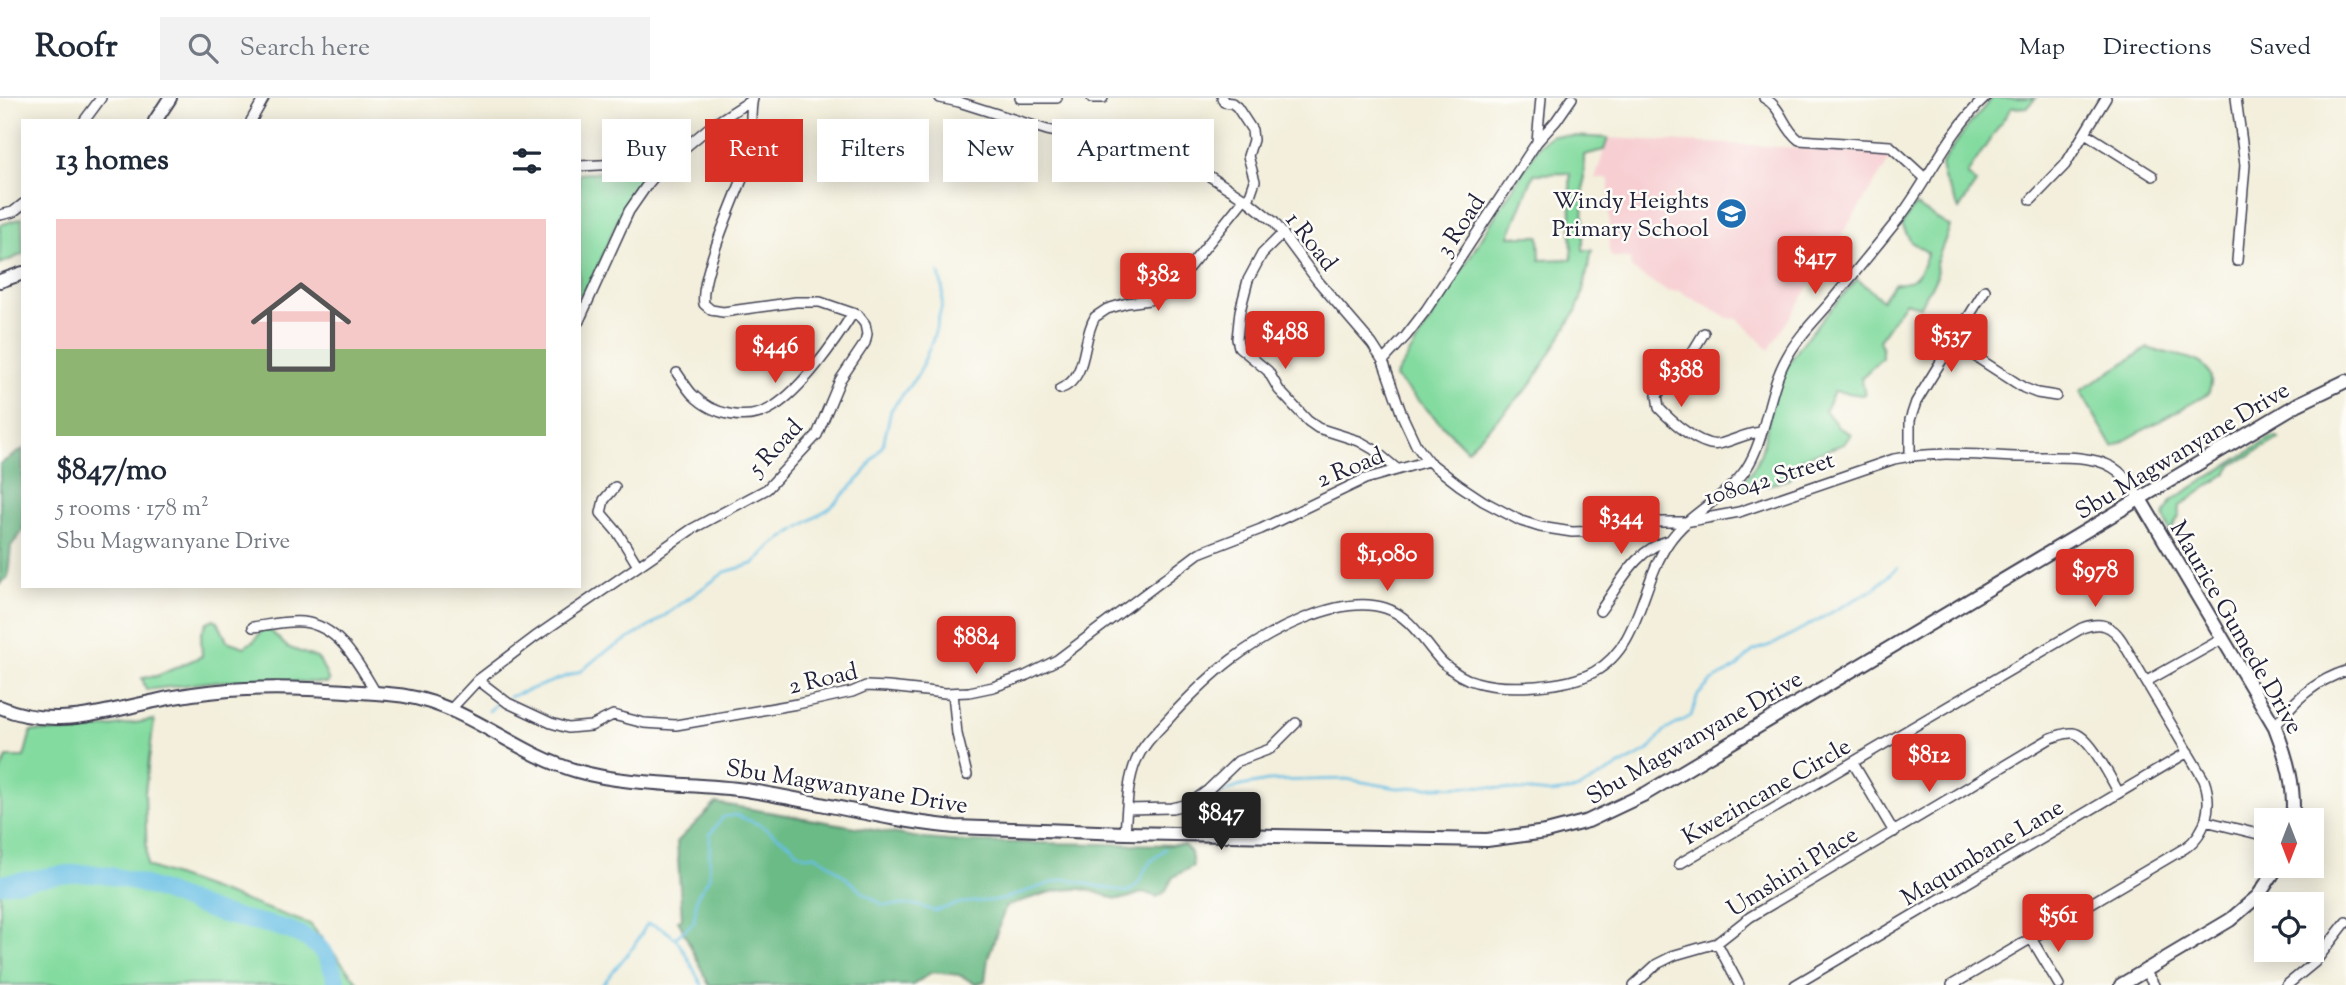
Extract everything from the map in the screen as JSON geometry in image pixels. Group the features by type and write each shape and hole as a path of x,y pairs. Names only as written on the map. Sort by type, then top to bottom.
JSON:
{"main road":[{"path":"156,119 170,98"},
{"path":"0,281 21,274"},
{"name":"Sbu Magwanyane Drive","path":"0,707 16,714 43,719 93,715 158,700 233,690 376,693 414,697 452,708 547,762 581,772 654,783 747,791 912,823 1125,833 1487,840 1546,832 1588,821 1645,794 2298,404 2346,381"},
{"name":"Maurice Gumede Drive","path":"2140,499 2275,727 2292,779 2294,808"},
{"path":"2121,985 2230,920 2258,896 2270,878"}],"street":[{"path":"85,119 101,98"},
{"path":"252,119 264,98"},
{"path":"691,143 753,98"},
{"path":"677,373 692,395 719,413 745,415 769,410 801,382 834,342 853,313 820,302 796,302 723,312 711,310 704,304 705,285 749,162 750,112 753,98"},
{"path":"944,99 963,98"},
{"path":"1020,98 1057,98"},
{"path":"1092,98 1103,98"},
{"path":"1060,390 1076,377 1095,317 1107,309 1149,300 1169,292 1247,199 1255,181 1248,156 1252,131 1237,107 1232,103 1224,103 1222,98"},
{"name":"3 Road","path":"1383,361 1426,310 1538,142 1541,98"},
{"path":"1538,142 1572,98"},
{"path":"1764,98 1776,106 1792,134 1799,140 1890,146 1926,179"},
{"path":"1685,522 1726,491 1744,471 1755,452 1772,391 1793,347 1899,218 1984,98"},
{"path":"2031,200 2065,165 2106,98"},
{"path":"2236,98 2245,165 2237,261"},
{"name":"1 Road","path":"944,99 1046,131 1172,155 1261,209 1372,344 1383,361 1402,415 1428,461 1494,508 1540,527 1572,532 1648,523 1685,522"},
{"path":"2085,133 2153,176"},
{"path":"581,166 602,165"},
{"path":"581,317 629,211 649,182"},
{"path":"0,215 13,212 21,206"},
{"path":"1283,233 1262,254 1248,280 1240,311 1237,339 1240,347 1268,371 1279,390 1308,421 1328,432 1359,441 1397,469"},
{"path":"1910,456 1912,411 1985,290"},
{"name":"5 Road","path":"452,708 478,680 534,637 692,529 767,489 817,435 840,380 865,343 865,324 853,313"},
{"path":"1704,333 1684,366 1657,395 1659,408 1680,427 1712,445 1748,433 1761,432"},
{"path":"1953,342 2024,388 2056,396"},
{"name":"108042 Street","path":"1125,833 1135,763 1148,740 1233,658 1266,638 1331,609 1368,605 1385,608 1397,614 1409,623 1453,671 1473,682 1514,685 1572,680 1598,670 1618,651 1630,630 1658,560 1685,522 1738,512 1882,463 1910,456 1939,454 2088,459 2113,467 2140,499"},
{"name":"2 Road","path":"478,680 508,703 568,728 591,726 613,715 667,726 676,725 797,704 866,687 953,693 993,687 1043,668 1199,552 1261,529 1351,485 1428,461"},
{"path":"615,486 604,500 600,511 638,566"},
{"path":"1601,611 1642,554 1654,546 1670,541"},
{"path":"253,627 294,622 316,625 337,638 352,654 376,693"},
{"name":"Kwezincane Circle","path":"1679,864 2090,625 2106,625 2117,633 2147,681 2207,789 2209,799 2205,821"},
{"path":"2147,681 2222,639"},
{"path":"2275,727 2284,713 2309,688 2330,676 2346,671"},
{"path":"953,693 957,734 967,775"},
{"path":"1127,809 1172,808 1189,804 1238,761 1270,749 1296,723"},
{"name":"Umshini Place","path":"1718,942 1750,917 2064,733 2075,733 2085,739 2119,793"},
{"name":"Maqumbane Lane","path":"1796,985 2188,752"},
{"path":"1853,763 1894,832"},
{"path":"1952,985 2194,842 2205,821 2254,833"},
{"path":"2287,985 2315,962 2346,922"},
{"path":"2031,938 2059,985"},
{"path":"1634,985 1665,959 1718,942 1739,985"},
{"path":"2145,971 2154,985"}],"shaded area":[{"name":"Windy Heights Primary School","path":"1608,138 1893,154 1769,350 1738,319 1728,318 1679,291 1668,292 1631,269 1630,258 1612,257 1609,250 1609,179 1595,179"}],"green space":[{"path":"1992,98 2036,98 2027,107 2011,108 1967,174 1976,183 1959,209 1944,179 1941,165 1967,127"},
{"path":"1552,135 1608,138 1604,150 1584,155 1583,250 1592,250 1581,299 1531,385 1467,450 1395,377 1540,144","holes":["1570,173 1572,259 1540,260 1539,236 1509,236 1534,174"]},
{"path":"602,172 602,182 641,182 621,216 586,296 581,295 581,174"},
{"path":"1915,205 1950,227 1936,263 1937,276 1920,306 1905,302 1879,340 1882,358 1861,378 1865,394 1834,391 1825,410 1839,428 1851,434 1844,444 1803,458 1789,479 1738,488 1757,463 1762,451 1772,403 1784,373 1812,330 1857,279 1882,300 1894,283 1908,282 1917,276 1928,253 1911,242 1902,225"},
{"path":"21,218 21,255 0,264 0,225"},
{"path":"2148,348 2202,364 2209,371 2211,381 2208,394 2113,447 2080,391"},
{"path":"2276,437 2279,439 2233,465 2227,473 2180,506 2179,516 2170,533 2164,515 2171,501"},
{"path":"21,450 21,534 11,546 8,577 0,584 0,464"},
{"path":"214,619 227,641 244,647 255,640 262,630 269,629 287,647 317,658 329,681 209,682 146,690 142,678 157,676 202,656 201,634 207,622"},
{"path":"154,720 145,792 147,866 310,924 360,985 0,985 0,772 7,757 24,757 31,731 76,732"},
{"path":"716,803 926,839 963,842 1184,845 1191,852 1193,866 1173,877 1165,892 1157,897 1143,892 1117,899 1071,889 1043,894 1006,906 988,958 985,981 976,984 959,975 932,972 913,985 709,985 678,920 682,919 677,842"}],"waterway":[{"path":"509,697 581,671 602,654 649,627 725,572 753,564 772,545 831,507 863,475 883,445 891,410 919,373 933,339 942,305 943,291 939,273"},
{"path":"1197,811 1213,796 1241,786 1268,781 1346,779 1397,788 1475,786 1551,793 1576,790 1650,749 1664,731 1691,716 1698,695 1712,681 1737,667 1753,651 1776,643 1874,589 1898,567"},
{"path":"489,711 495,705"},
{"path":"675,938 694,922 697,896 709,878 710,834 723,817 736,815 758,824 791,845 797,852 805,856 815,855 883,905 916,905 935,911 961,903 1000,900 1064,879 1126,892 1137,884 1150,863 1165,849"},
{"path":"0,884 84,873 112,876 142,884 225,915 284,929 306,938 324,953 338,985"},
{"path":"602,985 634,946 647,924 658,927 675,938 702,985"}],"place":[{"name":"Windy Heights Primary School","path":"1732,214"}]}
